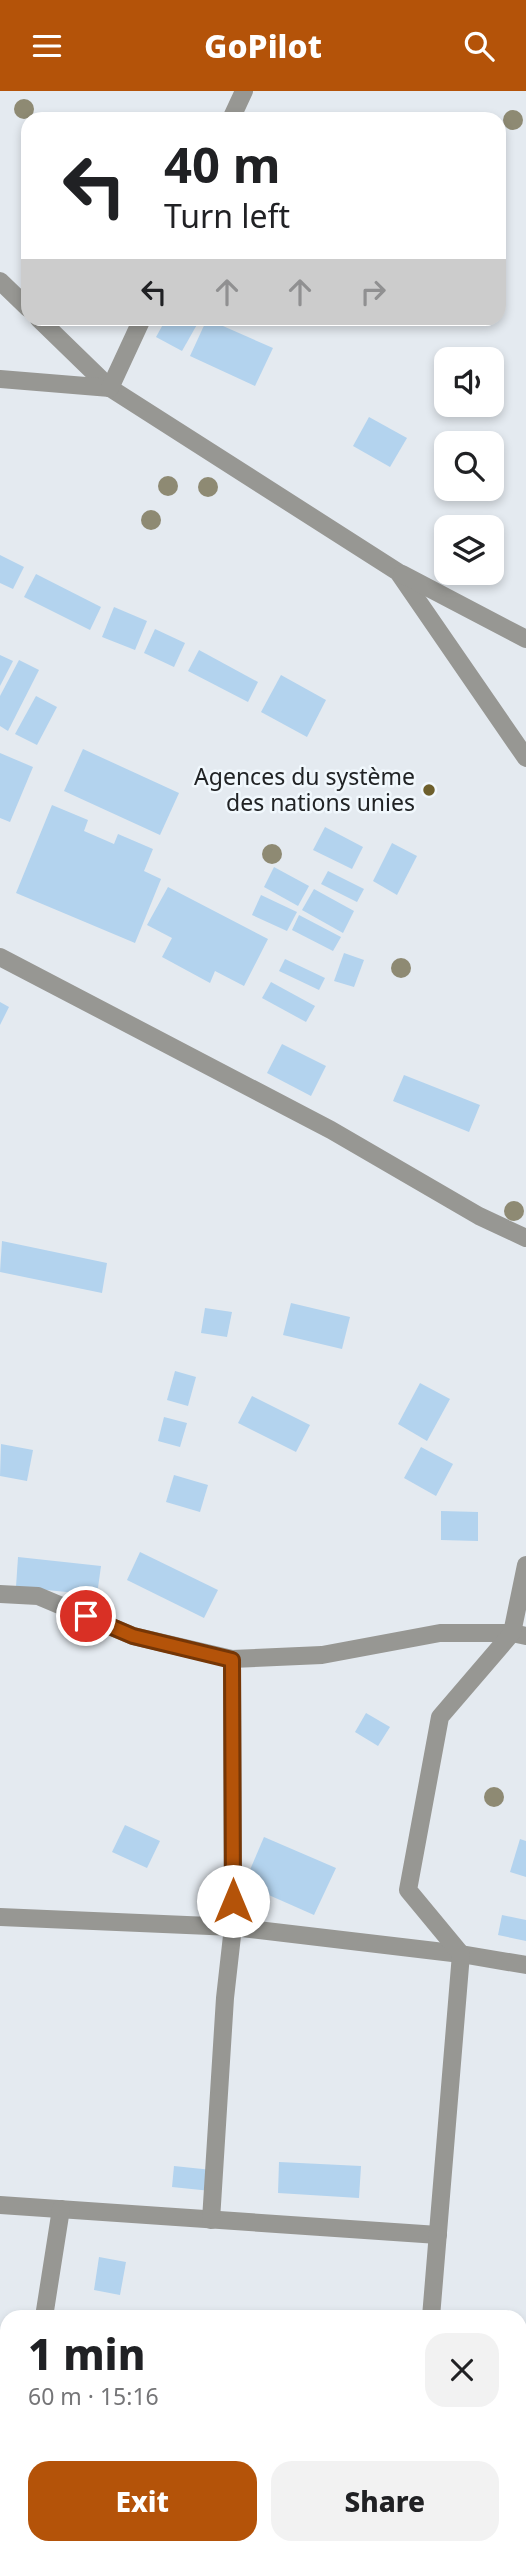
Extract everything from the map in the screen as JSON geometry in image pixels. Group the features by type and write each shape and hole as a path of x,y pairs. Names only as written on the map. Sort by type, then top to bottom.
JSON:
{"street":[{"path":"234,112 244,91"},
{"path":"0,281 21,301"},
{"path":"46,326 110,388 398,572 526,639"},
{"path":"110,388 139,326"},
{"path":"0,379 110,388"},
{"path":"398,572 526,758"},
{"path":"0,957 331,1130 479,1216 526,1238"},
{"path":"432,2310 461,1954 408,1890 440,1717 519,1634 526,1565"},
{"path":"0,1594 38,1596 133,1636 232,1660 322,1655 440,1633 519,1634"},
{"path":"211,2220 225,1998 233,1927 232,1660"},
{"path":"0,1917 233,1927 461,1954 526,1965"},
{"path":"0,2205 438,2235"},
{"path":"45,2310 61,2210"}],"building":[{"path":"162,326 196,326 182,351 156,337"},
{"path":"204,326 223,326 273,348 255,386 190,356"},
{"path":"369,417 407,438 390,467 353,446"},
{"path":"0,555 24,567 13,589 0,583"},
{"path":"36,574 101,607 90,630 24,597"},
{"path":"114,607 147,621 135,650 102,637"},
{"path":"155,629 185,643 174,667 144,653"},
{"path":"199,650 258,682 248,702 188,671"},
{"path":"0,655 13,661 0,686"},
{"path":"19,660 39,670 8,731 0,726 0,696"},
{"path":"281,675 326,700 307,737 261,712"},
{"path":"36,696 57,707 37,745 15,734"},
{"path":"83,749 179,793 160,835 64,791"},
{"path":"0,753 33,767 10,822 0,818"},
{"path":"52,805 88,820 84,831 114,844 118,834 153,849 144,871 161,879 135,943 16,893"},
{"path":"325,827 363,847 352,869 313,850"},
{"path":"392,843 417,856 397,895 373,881"},
{"path":"274,867 309,886 298,906 264,887"},
{"path":"328,871 364,889 357,902 321,884"},
{"path":"168,887 268,939 244,986 215,971 210,983 162,957 172,938 147,925"},
{"path":"314,889 354,911 343,933 302,910"},
{"path":"261,895 297,912 287,931 252,915"},
{"path":"299,915 341,937 333,951 292,930"},
{"path":"344,953 364,960 354,987 334,981"},
{"path":"285,959 325,978 319,990 279,971"},
{"path":"271,982 315,1006 306,1022 262,998"},
{"path":"0,1002 9,1007 0,1025"},
{"path":"282,1044 326,1066 311,1096 267,1073"},
{"path":"404,1075 480,1105 469,1132 393,1101"},
{"path":"2,1241 107,1263 102,1293 0,1272"},
{"path":"291,1303 350,1317 342,1349 283,1335"},
{"path":"205,1308 232,1312 227,1337 201,1333"},
{"path":"175,1371 196,1377 188,1406 167,1400"},
{"path":"420,1383 450,1399 427,1441 398,1424"},
{"path":"252,1396 310,1425 296,1452 238,1423"},
{"path":"164,1417 187,1423 180,1447 158,1441"},
{"path":"1,1444 33,1450 27,1481 0,1476"},
{"path":"421,1447 453,1464 436,1496 404,1478"},
{"path":"174,1475 208,1485 200,1512 166,1502"},
{"path":"441,1511 478,1512 478,1541 441,1540"},
{"path":"140,1552 218,1590 204,1618 127,1580"},
{"path":"18,1557 101,1566 97,1595 16,1587"},
{"path":"366,1713 390,1727 378,1746 355,1732"},
{"path":"125,1825 160,1841 147,1868 112,1852"},
{"path":"264,1837 336,1868 314,1915 244,1884"},
{"path":"520,1839 526,1841 526,1877 510,1872"},
{"path":"502,1915 526,1920 526,1941 498,1935"},
{"path":"279,2162 361,2166 359,2198 278,2193"},
{"path":"174,2166 212,2170 211,2191 172,2187"},
{"path":"99,2257 126,2262 120,2295 94,2290"}],"place":[{"name":"Agences du système des nations unies","path":"429,790"}],"route":[{"path":"86,1616 133,1636 232,1660 233,1901"}]}
